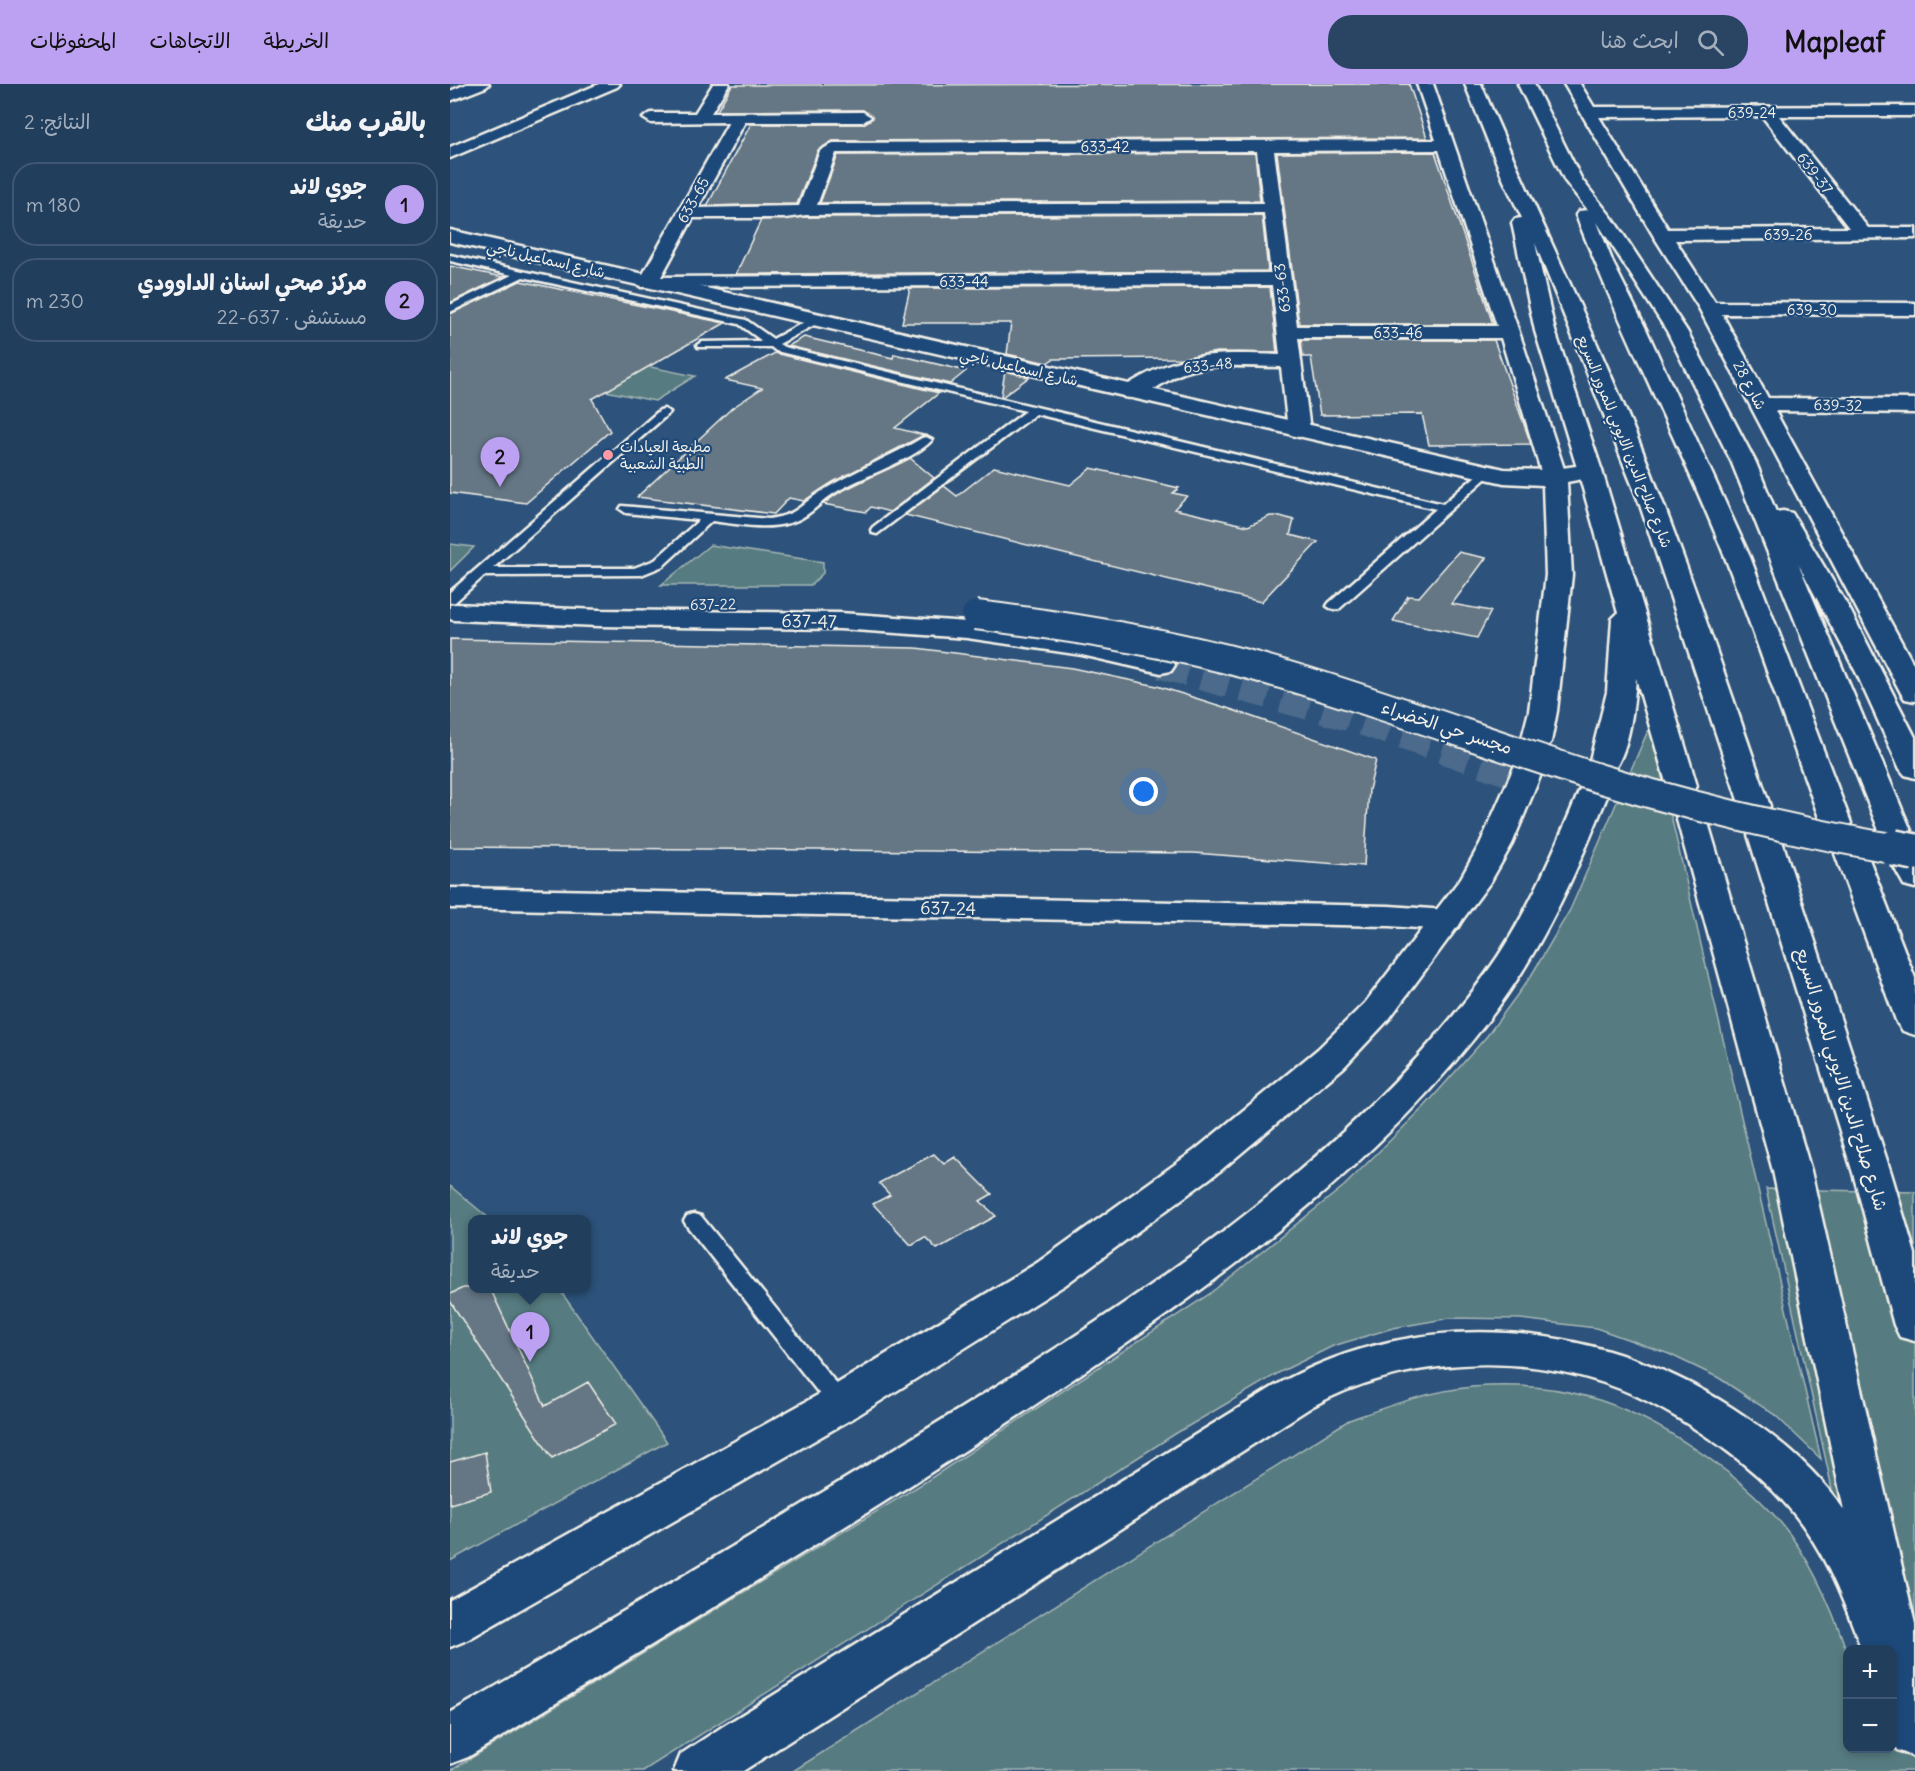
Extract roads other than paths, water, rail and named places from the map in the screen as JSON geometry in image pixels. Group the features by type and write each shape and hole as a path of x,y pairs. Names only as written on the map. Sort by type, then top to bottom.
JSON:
{"main road":[{"path":"450,96 481,84"},
{"path":"450,153 612,84"},
{"path":"700,118 721,84"},
{"path":"450,1624 840,1404 1052,1274 1208,1160 1331,1058 1377,1011 1475,881 1496,844 1532,755 1543,711 1559,574 1555,478 1509,332 1425,84"},
{"name":"شارع صلاح الدين الايوبي للمرور السريع","path":"1473,84 1513,181 1544,243 1651,502 1759,821 1872,1173 1915,1325"},
{"path":"1526,84 1574,181 1604,263 1637,331 1737,557 1836,823"},
{"name":"شارع 28","path":"1572,84 1662,235 1709,308 1913,685"},
{"name":"639-24","path":"1588,112 1915,111"},
{"name":"639-37","path":"1767,112 1863,234"},
{"path":"651,118 863,117"},
{"name":"633-65","path":"648,283 739,118"},
{"name":"633-42","path":"806,210 828,151 833,148 1446,145"},
{"name":"633-63","path":"1265,146 1299,430"},
{"path":"1513,181 1545,332 1590,471 1792,1171 1915,1734"},
{"path":"1574,181 1607,223 1677,330 1744,463 1909,857"},
{"path":"686,213 1272,207"},
{"name":"639-26","path":"1662,235 1915,233"},
{"name":"شارع اسماعيل ناجي","path":"450,236 814,321 1487,472 1527,479 1555,478 1590,471"},
{"name":"633-44","path":"648,283 1281,279"},
{"name":"639-30","path":"1709,308 1915,309"},
{"name":"633-46","path":"1287,332 1509,332"},
{"name":"633-48","path":"1132,392 1154,378 1183,366 1205,362 1291,361"},
{"name":"639-32","path":"1760,405 1915,406"},
{"path":"1744,463 1818,574 1857,646 1915,769"},
{"path":"450,1740 924,1454 1214,1261 1312,1182 1362,1138 1449,1045 1520,951 1543,909 1600,776 1614,735 1626,644 1623,584"},
{"name":"637-22","path":"451,608 778,603 898,607 976,615"},
{"name":"637-47","path":"451,608 599,618 840,621 921,627 1032,639 1161,665"},
{"name":"مجسر حي الخضراء","path":"976,615 1135,638 1217,657 1302,681 1584,773 1697,806 1909,857"},
{"path":"1851,854 1915,1023"},
{"name":"637-24","path":"450,898 1389,916 1446,920"},
{"path":"699,1771 812,1697 1173,1470 1320,1382 1381,1360 1415,1353 1492,1346 1573,1356 1615,1368 1674,1394 1726,1425 1778,1466 1819,1511 1863,1592 1884,1645"},
{"path":"1897,1680 1915,1734"}],"lane":[{"path":"450,258 742,322 780,349 1445,508"},
{"path":"450,309 521,274"},
{"path":"702,345 771,344 814,321"},
{"path":"877,530 1034,410"},
{"path":"451,608 480,572 664,412"},
{"path":"626,509 769,523 787,520 800,515 825,494 926,440"},
{"path":"1334,606 1487,472"},
{"path":"480,572 636,572 659,562 709,517"},
{"path":"694,1221 840,1404"}],"tunnel":[{"path":"1161,665 1349,717 1525,778"}],"place":[{"name":"مطبعة العيادات الطبية الشعبية","path":"608,455"},
{"name":"مركز صحي اسنان الداوودي","path":"500,487"},
{"name":"جوي لاند","path":"530,1362"}]}
